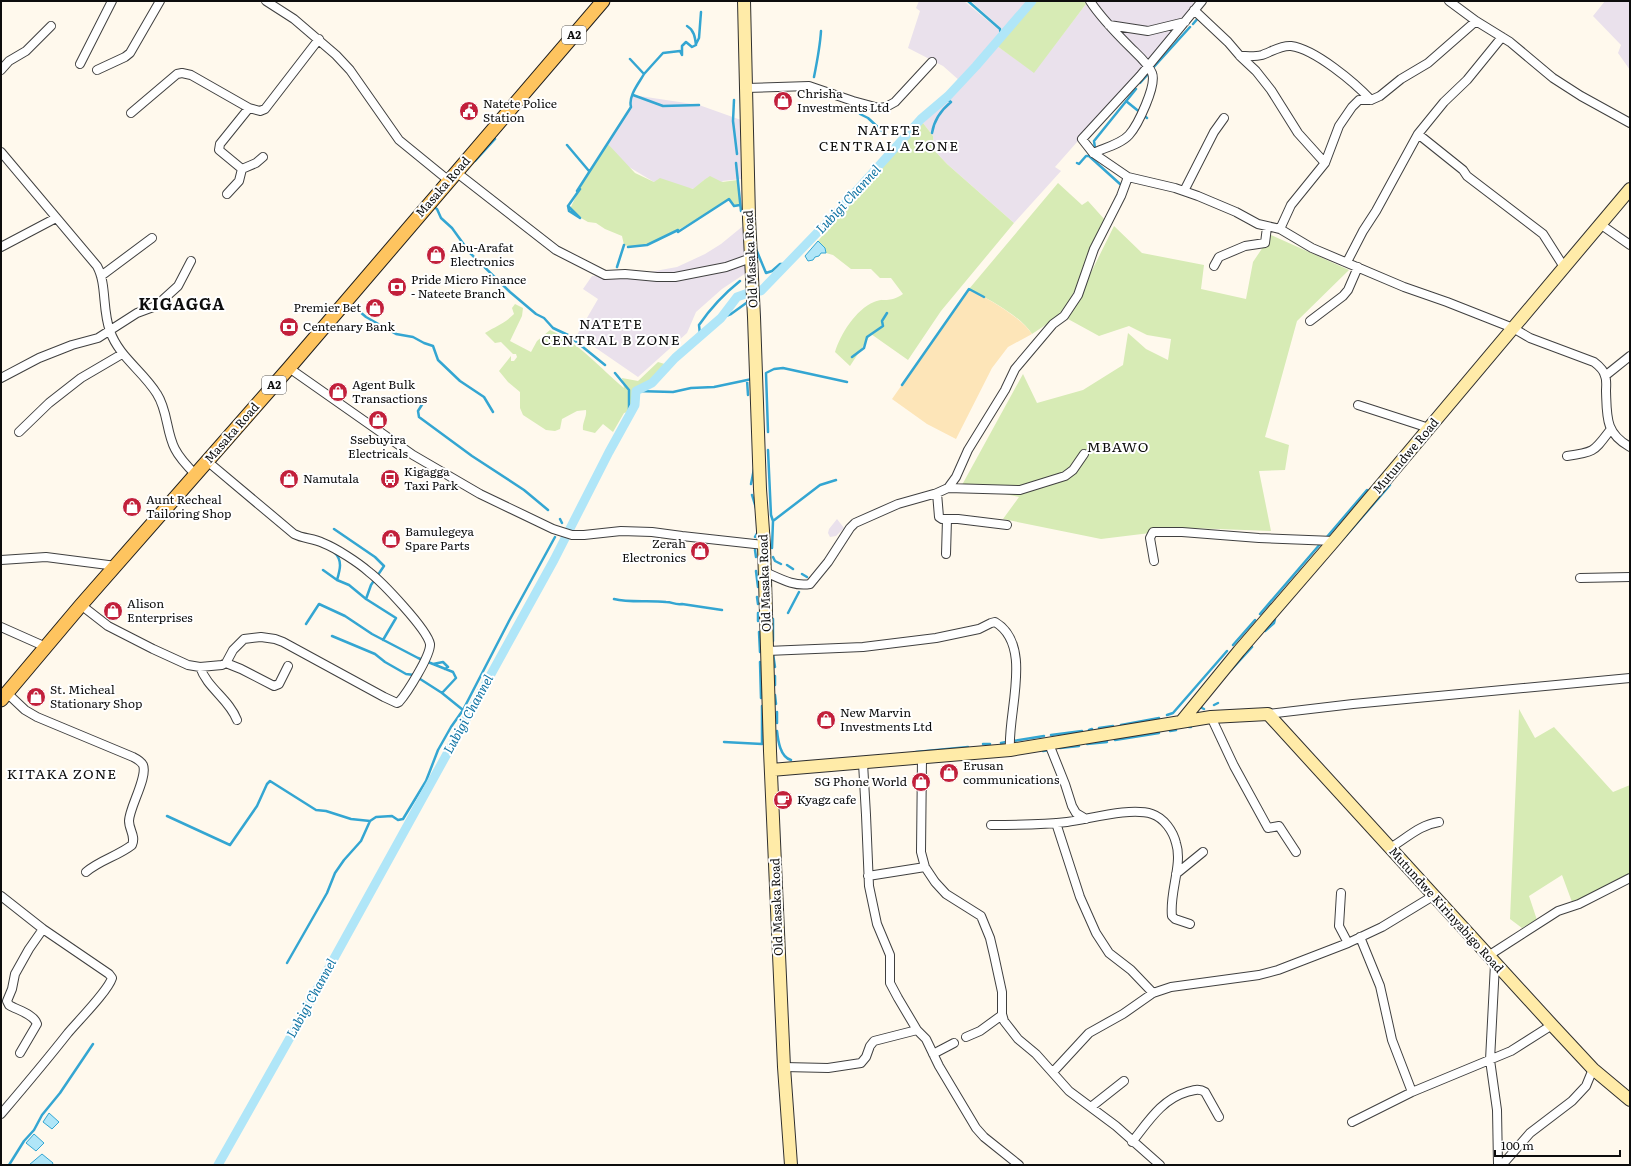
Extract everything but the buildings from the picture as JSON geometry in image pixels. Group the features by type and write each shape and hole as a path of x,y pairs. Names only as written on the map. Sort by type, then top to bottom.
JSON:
{"main road":[{"name":"Masaka Road","path":"4,697 81,605 289,368 603,1"},
{"name":"Old Masaka Road","path":"744,1 751,258 760,489 764,545 771,770 784,1067 791,1165"},
{"name":"Mutundwe Road","path":"1181,722 1630,189"},
{"path":"771,770 1010,750 1211,717 1268,714"},
{"name":"Mutundwe Kirinyabigo Road","path":"1268,714 1552,1025 1594,1069 1630,1100"}],"street":[{"path":"80,64 112,1"},
{"path":"97,70 122,59 130,53 160,1"},
{"path":"266,1 294,19 319,39 350,70 399,140 556,250 605,275 625,274 675,277 726,267 751,258"},
{"path":"1090,1 1109,25 1148,65 1153,74 1144,112 1129,135 1122,140 1094,153"},
{"path":"1202,1 1148,65 1082,139 1094,153 1128,177 1184,191 1236,212 1258,224 1280,229 1312,248 1404,287 1513,328 1530,338 1594,362 1600,367 1605,376 1606,413 1611,429 1618,440 1630,447"},
{"path":"1449,1 1502,38 1553,78 1581,96 1630,122"},
{"path":"1194,10 1228,42 1265,82 1298,133 1325,163"},
{"path":"1280,229 1291,205 1325,163 1339,126 1352,107 1359,100 1371,100 1380,96 1401,79 1428,63 1476,21"},
{"path":"1109,25 1148,30 1185,22"},
{"path":"1,70 9,61 26,51 51,26"},
{"path":"1347,262 1362,232 1376,211 1418,134 1444,102 1467,80 1502,38"},
{"path":"130,113 177,74 182,73 191,75 249,108 260,111 268,106 319,39"},
{"path":"1240,56 1261,55 1284,47 1292,46 1313,55 1328,64 1358,87 1371,100"},
{"path":"746,88 809,86 879,108 886,107 895,102 932,62"},
{"path":"242,169 219,150 218,147 249,108"},
{"path":"1184,191 1210,138 1224,118"},
{"path":"1418,134 1463,170 1467,176 1543,234 1564,267"},
{"path":"1,152 97,266 101,276 104,303 110,331 122,354 156,392 166,414 174,448 183,461 196,475"},
{"path":"242,169 256,163 264,157"},
{"path":"227,194 239,181 242,169"},
{"path":"948,488 956,477 968,450 1005,390 1015,369 1053,324 1064,316 1078,295 1094,249 1121,196 1128,177"},
{"path":"1,248 56,218"},
{"path":"1600,224 1630,245"},
{"path":"1214,266 1219,257 1245,246 1265,243 1267,227"},
{"path":"101,276 152,238"},
{"path":"1,378 39,358 72,345 98,338 137,313 156,306 178,286 191,261"},
{"path":"1310,321 1343,296 1348,290 1358,267"},
{"path":"18,432 49,403 81,378 122,354"},
{"path":"1605,376 1630,356"},
{"path":"289,368 413,455 480,494 530,519 568,534 584,536 620,531 652,532 764,545"},
{"path":"1358,405 1429,428"},
{"path":"1567,456 1582,454 1594,450 1611,429"},
{"path":"765,572 800,585 810,584 828,562 850,528 855,523 898,504 937,493 948,488 1020,490 1065,476 1073,470 1084,454"},
{"path":"207,461 294,534 304,539 309,538 323,543 369,571 405,608 422,630 430,644 428,656 423,665 402,700 397,703 275,639 261,637 244,639 236,646 226,663"},
{"path":"937,493 939,517 942,519 958,519 1007,524"},
{"path":"946,554 947,519"},
{"path":"1154,561 1150,538 1153,532 1182,532 1259,538 1334,541"},
{"path":"1,560 46,557 116,566"},
{"path":"1580,578 1630,577"},
{"path":"81,605 108,626 188,665 200,667 226,663 274,686 279,684 288,666"},
{"path":"767,651 863,647 936,638 979,629 991,622 995,622 1006,632 1012,642 1017,660 1010,730 1010,750"},
{"path":"1,627 46,647"},
{"path":"200,667 207,681 233,710 236,720"},
{"path":"1268,714 1353,704 1630,678"},
{"path":"4,697 36,717 133,757 142,763 144,768 142,777 129,821 134,839 132,845 113,857 97,863 86,872"},
{"path":"1211,717 1234,766 1268,828 1279,826 1296,852"},
{"path":"1049,744 1072,806 1076,813 1086,819"},
{"path":"922,758 921,852 925,867 935,882 946,894 981,916 990,938 1001,984 1003,996 1002,1015 1004,1021 1018,1040 1036,1054 1069,1091 1091,1107 1160,1165"},
{"path":"862,763 866,815 868,876 871,900 877,924 890,955 890,984 917,1030 926,1040 976,1128 984,1137 1019,1165"},
{"path":"991,825 1056,823 1140,812 1150,814 1163,820 1178,848 1178,863 1173,886 1172,916 1175,919 1190,924"},
{"path":"1390,848 1427,824 1439,822"},
{"path":"1056,823 1080,897 1096,933 1109,953 1131,970 1153,993"},
{"path":"1176,874 1203,852"},
{"path":"868,876 925,867"},
{"path":"1498,1165 1498,1110 1490,1060 1492,960 1558,911 1579,904 1630,878"},
{"path":"1340,893 1339,926 1348,943"},
{"path":"1,896 43,929 109,974 112,978 40,1070 1,1114"},
{"path":"1053,1072 1089,1033 1123,1014 1153,993 1171,987 1252,976 1278,970 1348,943 1382,927 1433,896"},
{"path":"20,1053 37,1024 33,1017 9,1005 8,1001 15,974 29,949 43,929"},
{"path":"1360,937 1380,986 1394,1044 1412,1092"},
{"path":"966,1037 980,1031 1002,1015"},
{"path":"1352,1122 1412,1092 1511,1051 1552,1025"},
{"path":"784,1067 828,1068 861,1062 866,1057 870,1046 874,1041 917,1030"},
{"path":"933,1054 954,1043"},
{"path":"1502,1165 1530,1133 1572,1101 1586,1086 1594,1069"},
{"path":"1091,1107 1124,1081"},
{"path":"1132,1142 1157,1110 1177,1095 1183,1093 1197,1089 1205,1092 1219,1117"}],"shaded area":[{"path":"919,1 964,1 999,30 1000,37 960,81 943,66 908,48 920,11 916,8"},
{"path":"971,1 1028,1 1003,33 1002,29"},
{"path":"1094,1 1193,1 1195,6 1149,60 1123,35"},
{"path":"1605,1 1630,1 1630,70 1618,53 1621,45 1593,16"},
{"path":"1086,4 1145,65 1055,167 1061,171 1014,223 947,164 934,150 933,136 923,123 937,108 952,96 997,46 1034,72"},
{"path":"633,95 699,105 741,120 740,153 742,179 722,181 724,183 704,180 694,189 654,182 624,164 608,144 631,107 630,102"},
{"path":"743,226 746,241 746,273 722,289 696,312 687,333 638,377 577,335 598,299 583,289 592,276 622,277 677,267 705,254 721,244"},
{"path":"837,519 844,528 836,536 830,537 828,533 829,529"}],"green space":[{"path":"1034,1 1084,1 1086,4 1034,73 997,46"},
{"path":"923,123 933,136 934,150 947,164 1014,223 941,311 908,360 871,334 850,366 835,352 837,345 855,316 867,305 881,300 894,299 903,294 891,278 880,278 871,269 851,269 833,255 826,253 825,248 818,241 864,186"},
{"path":"608,144 635,173 654,182 660,178 693,189 710,176 722,182 738,180 740,205 734,206 729,199 658,241 647,245 633,247 624,245 622,236 605,229 596,223 588,222 569,211 579,190 577,191 588,172"},
{"path":"1058,183 1082,205 1088,201 1105,220 1081,279 1062,314 1032,334 1027,327 1012,314 969,289"},
{"path":"1114,226 1142,253 1204,265 1201,289 1246,299 1253,262 1271,235 1349,270 1297,321 1265,437 1289,445 1285,470 1259,471 1271,531 1191,528 1101,539 1003,519 1019,497 962,485 1023,374 1037,403 1083,390 1123,365 1128,333 1146,349 1168,360 1171,339 1147,335 1129,326 1099,336 1068,319"},
{"path":"515,304 523,308 522,316 510,341 531,352 537,341 550,330 570,341 579,348 624,388 622,378 638,381 658,362 668,365 652,383 636,391 635,405 632,411 624,413 613,432 603,424 595,433 583,430 586,410 577,411 562,419 560,429 555,431 546,430 523,415 520,408 520,392 508,382 499,371 511,356 511,361 514,361 517,357 516,354 513,354 501,342 495,343 485,333 503,323 514,314 512,308"},
{"path":"1519,709 1535,738 1554,727 1613,792 1630,785 1630,876 1572,902 1562,875 1529,896 1537,920 1522,928 1510,919"}],"sand":[{"path":"969,289 1012,315 1032,334 1008,347 992,368 956,439 927,424 892,399"}],"water":[{"path":"818,241 825,248 826,253 821,253 813,260 808,261 805,256"},
{"path":"49,1113 59,1122 52,1129 43,1122"},
{"path":"34,1134 44,1143 36,1151 26,1143"},
{"path":"42,1154 53,1163 52,1165 29,1165"}],"waterway":[{"path":"968,1 1000,29 1001,39"},
{"name":"Lubigi Channel","path":"761,291 841,208 921,119 948,96 1032,1"},
{"path":"696,44 699,38 701,12"},
{"path":"1193,24 1199,17"},
{"path":"644,74 663,53 680,51 682,55 682,46 686,42 692,47 696,45 693,32 687,26"},
{"path":"1152,69 1190,27"},
{"path":"814,77 821,31"},
{"path":"568,206 580,218 569,211 568,206 631,107 630,103 632,94 644,74 630,59"},
{"path":"1140,83 1149,73"},
{"path":"1095,148 1094,141 1136,89"},
{"path":"633,95 663,106 699,105"},
{"path":"932,133 938,116 951,102 945,98"},
{"path":"734,100 733,121 737,154"},
{"path":"1126,101 1147,118"},
{"path":"860,114 868,118 882,131"},
{"path":"475,161 495,139"},
{"path":"567,145 589,171"},
{"path":"1077,163 1079,164 1086,156 1089,156 1120,184"},
{"path":"736,163 741,211"},
{"path":"628,247 647,245 678,230 678,232 729,199 734,206 740,205"},
{"path":"432,206 437,209 441,218 452,228 470,253 510,292 536,314 544,318 553,328 568,335 605,365"},
{"path":"617,267 624,245"},
{"path":"756,249 766,273 772,271 780,264 787,264"},
{"path":"700,335 699,325 703,319 740,281"},
{"path":"902,385 969,289 984,297"},
{"name":"Lubigi Channel","path":"218,1165 300,1020 554,560 609,452 635,405 636,391 652,383 675,358 721,318 737,297 748,293"},
{"path":"721,318 731,314 749,301"},
{"path":"352,305 366,317 396,334 413,337 433,346 438,360 460,381 484,397 493,412"},
{"path":"852,357 864,348 867,337 883,326 882,321 887,313"},
{"path":"768,432 766,373 774,369 783,368 847,382"},
{"path":"615,373 629,390 629,416"},
{"path":"636,391 673,392 691,388 714,387 752,379"},
{"path":"747,380 748,395"},
{"path":"423,403 418,411 419,417 472,456 524,490 548,510"},
{"path":"768,450 771,515 773,521"},
{"path":"751,484 754,469"},
{"path":"772,548 773,521 820,485 836,480"},
{"path":"1343,539 1390,485"},
{"path":"1326,538 1367,490"},
{"path":"752,495 756,508"},
{"path":"560,519 562,523"},
{"path":"334,529 375,557 384,566 371,585 366,599"},
{"path":"755,537 758,532"},
{"path":"287,963 327,893 335,873 344,860 361,841 370,821 376,817 392,816 398,820 403,819 426,781 438,750 463,710 555,537"},
{"path":"1260,614 1321,543"},
{"path":"755,550 756,557"},
{"path":"334,552 339,558 340,562 337,580"},
{"path":"773,557 775,561 781,564"},
{"path":"787,565 793,569"},
{"path":"323,570 337,580 349,585 366,599 396,618 383,640"},
{"path":"756,571 758,587"},
{"path":"802,574 807,577"},
{"path":"788,613 799,592"},
{"path":"757,597 758,604"},
{"path":"614,599 626,601 668,602 722,610"},
{"path":"306,624 319,604 345,616 372,634 418,658 453,672 456,678 442,693"},
{"path":"758,613 758,621"},
{"path":"773,619 773,641"},
{"path":"1265,631 1274,623 1275,619"},
{"path":"1233,645 1255,620"},
{"path":"759,632 760,652"},
{"path":"332,636 375,654 385,662 406,674 414,675"},
{"path":"1231,670 1252,647"},
{"path":"1167,715 1173,713 1227,651"},
{"path":"773,654 775,667"},
{"path":"433,664 443,662 448,667 445,669"},
{"path":"760,662 761,698"},
{"path":"775,676 775,685"},
{"path":"417,677 442,693 463,710"},
{"path":"775,695 776,704"},
{"path":"1214,705 1218,703"},
{"path":"724,742 762,744 762,706"},
{"path":"777,712 777,723"},
{"path":"1121,725 1159,718"},
{"path":"1099,728 1113,726"},
{"path":"1170,731 1176,730"},
{"path":"777,731 782,752 791,760"},
{"path":"1051,735 1082,731"},
{"path":"1115,740 1159,733"},
{"path":"1013,741 1044,736"},
{"path":"1001,743 1006,742"},
{"path":"1087,744 1107,742"},
{"path":"983,744 990,744"},
{"path":"1060,748 1079,746"},
{"path":"916,752 968,747"},
{"path":"1043,751 1050,750"},
{"path":"167,816 230,845 257,806 267,784 270,781 316,810 326,811 351,819 370,821"},
{"path":"9,1165 24,1141 34,1130 42,1115 60,1093 93,1044"}],"place":[{"name":"Chrisha Investments Ltd","path":"783,101"},
{"name":"Natete Police Station","path":"469,111"},
{"name":"Abu-Arafat Electronics","path":"436,255"},
{"name":"Pride Micro Finance - Nateete Branch","path":"397,287"},
{"name":"Premier Bet","path":"375,308"},
{"name":"Centenary Bank","path":"289,327"},
{"name":"Agent Bulk Transactions","path":"338,392"},
{"name":"Ssebuyira Electricals","path":"378,420"},
{"name":"Namutala","path":"289,479"},
{"name":"Kigagga Taxi Park","path":"390,479"},
{"name":"Aunt Recheal Tailoring Shop","path":"132,507"},
{"name":"Bamulegeya Spare Parts","path":"391,539"},
{"name":"Zerah Electronics","path":"700,551"},
{"name":"Alison Enterprises","path":"113,611"},
{"name":"St. Micheal Stationary Shop","path":"36,697"},
{"name":"New Marvin Investments Ltd","path":"826,720"},
{"name":"Erusan communications","path":"949,773"},
{"name":"SG Phone World","path":"921,782"},
{"name":"Kyagz cafe","path":"783,800"}],"district":[{"name":"NATETE CENTRAL A ZONE","path":"889,138"},
{"name":"KIGAGGA","path":"182,304"},
{"name":"NATETE CENTRAL B ZONE","path":"611,332"},
{"name":"MBAWO","path":"1118,447"},
{"name":"KITAKA ZONE","path":"62,774"}]}
